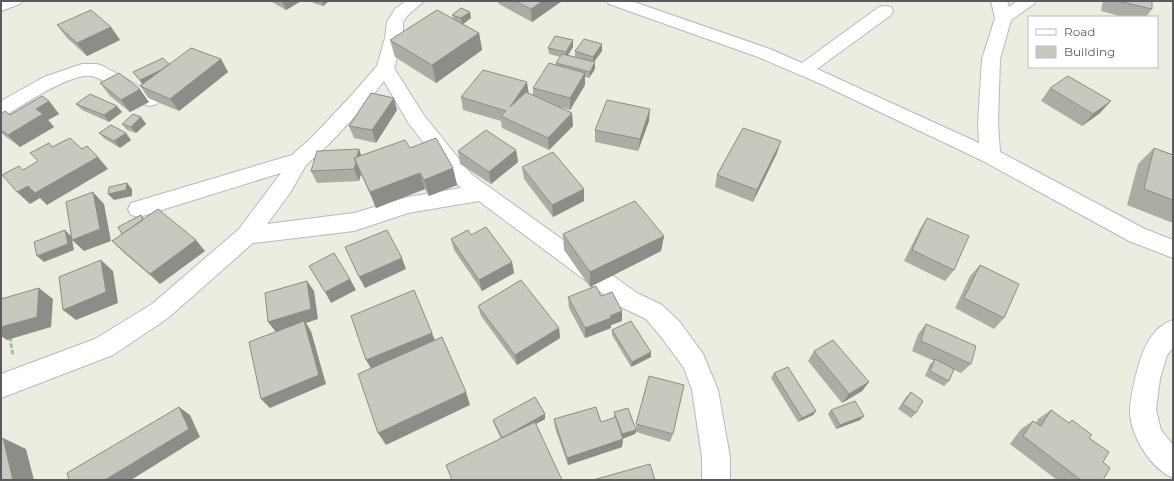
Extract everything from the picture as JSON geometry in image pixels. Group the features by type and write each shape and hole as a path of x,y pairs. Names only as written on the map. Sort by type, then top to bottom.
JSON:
{"street":[{"path":"1,6 14,1"},
{"path":"4,385 104,347 160,311 247,235 283,187 299,160 319,142 356,103 385,68 394,38 395,22 401,12 416,1"},
{"path":"616,1 764,53 804,70 990,156 1137,235 1173,249"},
{"path":"990,156 988,123 990,59 1003,18 999,1"},
{"path":"1003,18 1028,1"},
{"path":"804,70 886,11"},
{"path":"385,68 416,119 464,179 629,300 654,312 671,330 694,362 705,390 716,457 716,480"},
{"path":"1,109 50,81 82,70 97,70 150,100"},
{"path":"139,209 299,160"},
{"path":"247,235 354,222 408,205 483,192"},
{"path":"1173,331 1156,349 1147,379 1143,410 1149,436 1160,451 1173,464"}],"path":[{"path":"4,385 14,365 9,332"}],"building":[{"path":"515,1 543,1 531,9"},
{"path":"1118,1 1152,1 1152,9"},
{"path":"461,8 470,12 461,18 452,15"},
{"path":"91,10 111,27 77,43 57,25"},
{"path":"437,10 479,33 432,65 390,40"},
{"path":"555,36 573,40 566,52 548,48"},
{"path":"584,39 602,44 593,57 575,51"},
{"path":"191,48 221,59 170,99 140,86"},
{"path":"562,54 595,62 590,72 556,63"},
{"path":"163,58 169,64 161,70 140,80 133,72"},
{"path":"549,63 585,73 570,98 533,88"},
{"path":"483,70 527,82 510,107 526,92 572,113 548,138 501,116 506,111 461,97"},
{"path":"119,73 140,89 121,100 100,83"},
{"path":"1068,76 1111,101 1093,114 1050,88"},
{"path":"371,93 394,98 372,130 349,126"},
{"path":"90,94 117,106 104,115 76,104"},
{"path":"42,96 49,101 36,109 43,114 8,135 1,130 1,114 5,111 10,115"},
{"path":"607,100 650,109 640,139 595,130"},
{"path":"133,114 141,117 131,127 122,124"},
{"path":"111,125 126,133 114,141 99,133"},
{"path":"743,128 781,141 757,190 717,175"},
{"path":"486,130 516,150 489,172 458,151"},
{"path":"70,138 82,149 87,146 98,157 35,193 28,186 17,192 2,175 19,166 23,170 38,161 30,153 49,143 52,147"},
{"path":"436,138 453,168 424,180 420,173 370,192 354,158 405,140 410,148"},
{"path":"1154,148 1173,155 1173,200 1144,189"},
{"path":"359,149 357,157 354,158 356,162 354,169 311,171 317,151"},
{"path":"553,152 584,189 552,205 522,167"},
{"path":"127,183 126,190 108,194 109,187"},
{"path":"93,192 100,229 72,240 66,202"},
{"path":"635,201 664,236 590,272 563,234"},
{"path":"158,209 196,240 150,274 112,241"},
{"path":"141,215 143,220 122,234 118,227"},
{"path":"927,218 969,236 954,270 912,250"},
{"path":"486,227 512,262 479,280 451,239 468,230 471,235"},
{"path":"65,230 68,244 37,256 34,242"},
{"path":"387,230 402,258 359,277 345,247"},
{"path":"334,253 350,279 325,292 309,266"},
{"path":"101,260 106,292 63,310 59,277"},
{"path":"980,265 1019,284 1004,318 964,298"},
{"path":"521,280 559,328 515,355 478,306"},
{"path":"307,281 311,309 268,322 265,293"},
{"path":"596,286 601,296 612,292 622,311 610,316 611,318 585,328 568,297"},
{"path":"39,288 37,317 1,327 1,299"},
{"path":"414,290 432,333 366,360 351,316"},
{"path":"304,321 319,375 261,399 249,342"},
{"path":"631,321 651,352 632,362 612,330"},
{"path":"926,324 976,346 971,364 921,341"},
{"path":"442,337 466,392 378,433 358,374"},
{"path":"833,340 869,382 849,394 814,351"},
{"path":"935,359 954,369 949,381 930,371"},
{"path":"788,367 816,411 802,418 774,373"},
{"path":"649,376 684,385 673,434 636,424"},
{"path":"911,392 923,401 916,413 903,404"},
{"path":"535,397 545,414 502,438 493,420"},
{"path":"855,401 864,416 840,425 831,410"},
{"path":"179,407 189,429 105,480 69,480 67,473"},
{"path":"596,407 601,422 616,417 623,439 567,458 554,419"},
{"path":"628,408 636,430 622,434 614,412"},
{"path":"1051,410 1069,423 1072,420 1092,435 1089,438 1109,452 1103,462 1110,468 1103,480 1081,480 1023,436 1033,421 1041,426"},
{"path":"535,422 562,480 452,480 446,465"},
{"path":"3,438 13,480 1,480 1,439"},
{"path":"650,464 655,480 593,480"}]}
